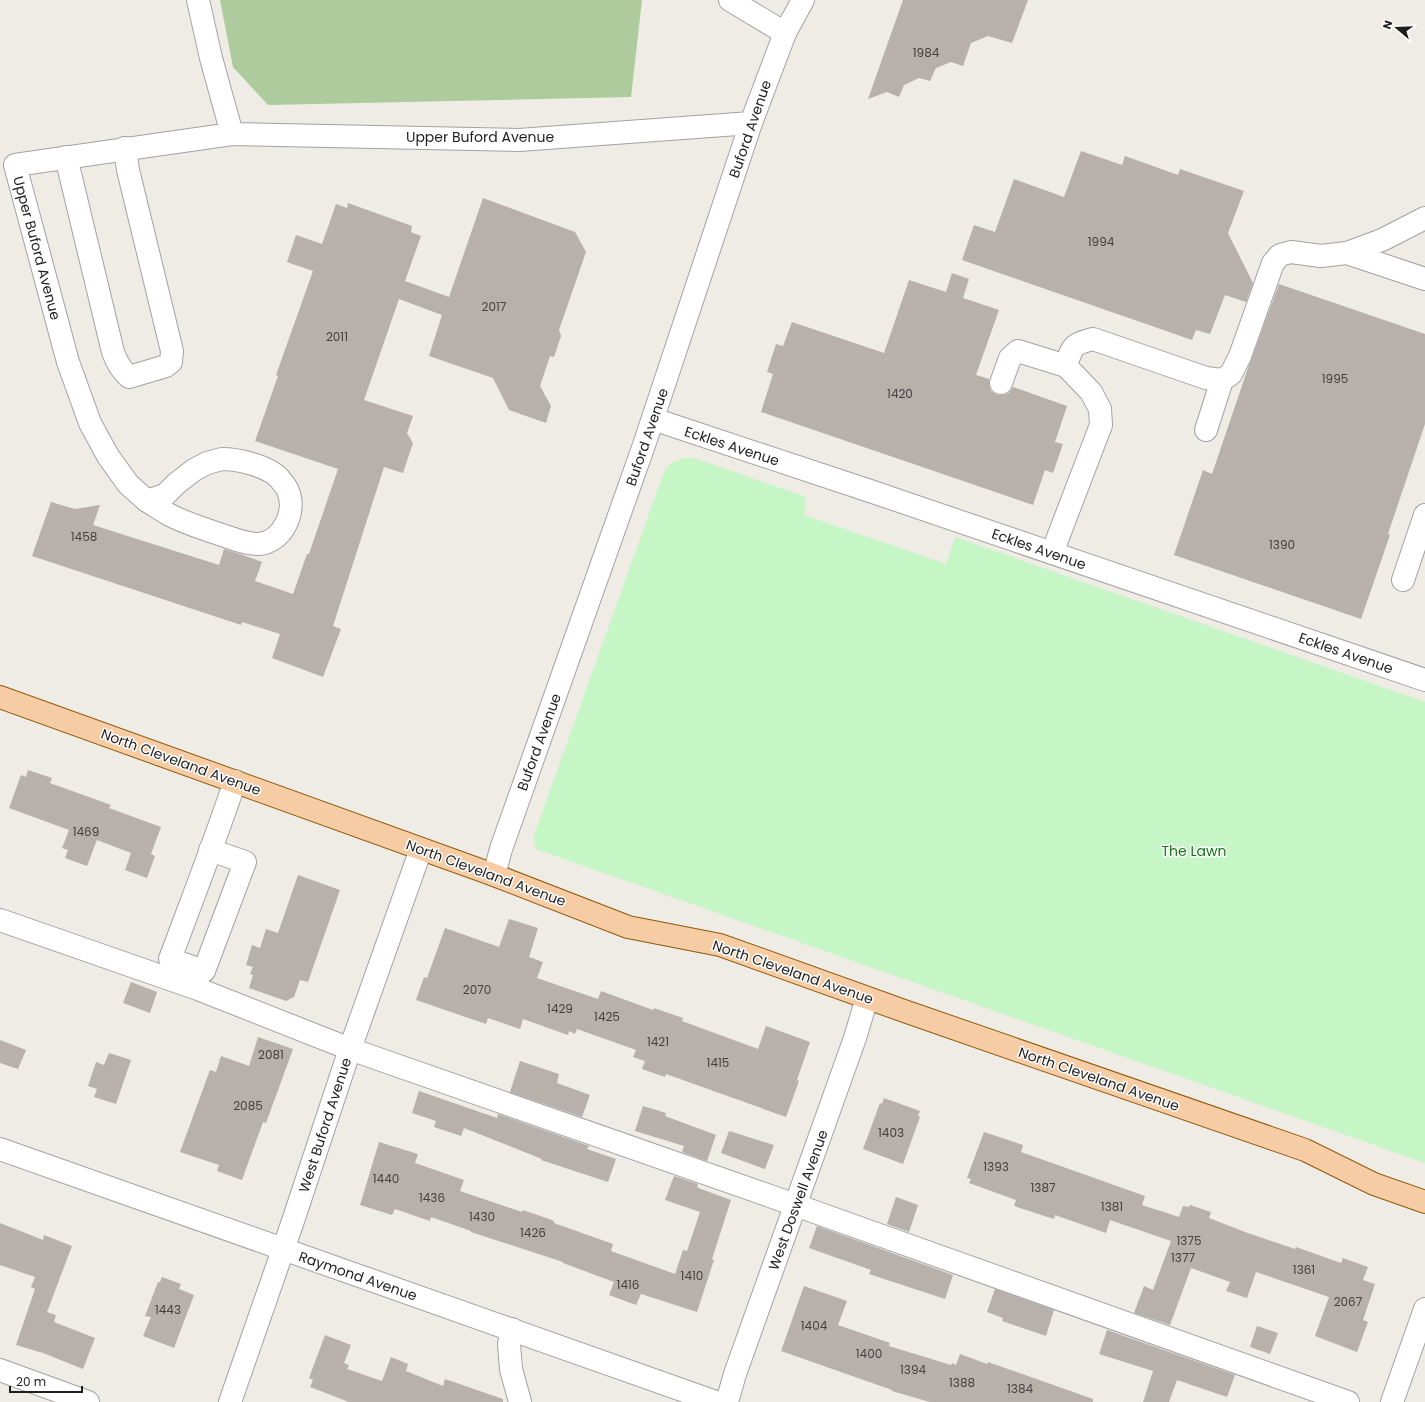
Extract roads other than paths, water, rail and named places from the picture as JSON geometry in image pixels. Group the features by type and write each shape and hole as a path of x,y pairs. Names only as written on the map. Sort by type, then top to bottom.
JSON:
{"main road":[{"name":"North Cleveland Avenue","path":"0,697 494,874 628,927 720,945 867,998 1305,1150 1374,1184 1425,1202"}],"street":[{"path":"198,0 211,58 232,134"},
{"path":"730,0 785,33"},
{"name":"Buford Avenue","path":"494,874 501,849 653,419 751,124 785,33 803,0"},
{"name":"Upper Buford Avenue","path":"147,501 165,495 177,482 201,466 222,459 236,459 267,470 278,477 288,490 291,506 288,520 280,533 268,542 258,544 244,543 168,514 147,501 128,484 108,456 90,423 68,362 15,164 232,134 519,140 751,124"},
{"path":"66,157 113,352 120,367 129,377 166,366 171,362 172,351 128,170 125,148"},
{"path":"1206,430 1222,380 1231,374 1240,356 1273,263 1280,255 1291,252 1321,256 1347,253 1382,240 1425,218"},
{"path":"1347,253 1425,279"},
{"path":"1066,366 1071,349 1080,342 1093,340 1206,378 1222,380"},
{"path":"1001,383 1010,358 1018,350 1066,366 1091,392 1100,409 1101,425 1052,553"},
{"name":"Eckles Avenue","path":"653,419 870,491 1425,680"},
{"path":"1402,580 1425,515"},
{"path":"201,980 170,959 235,782"},
{"name":"West Buford Avenue","path":"230,1402 283,1250 350,1049 421,849"},
{"path":"201,980 245,862 210,850"},
{"path":"0,920 201,980 350,1049 796,1205 1348,1402"},
{"name":"West Doswell Avenue","path":"727,1402 735,1374 855,1038 867,998"},
{"name":"Raymond Avenue","path":"0,1149 716,1402"},
{"path":"1392,1402 1425,1309"},
{"path":"512,1329 509,1344 511,1369 520,1402"},
{"path":"0,1370 88,1402"}],"park label":[{"name":"The Lawn","path":"1194,851"}]}
